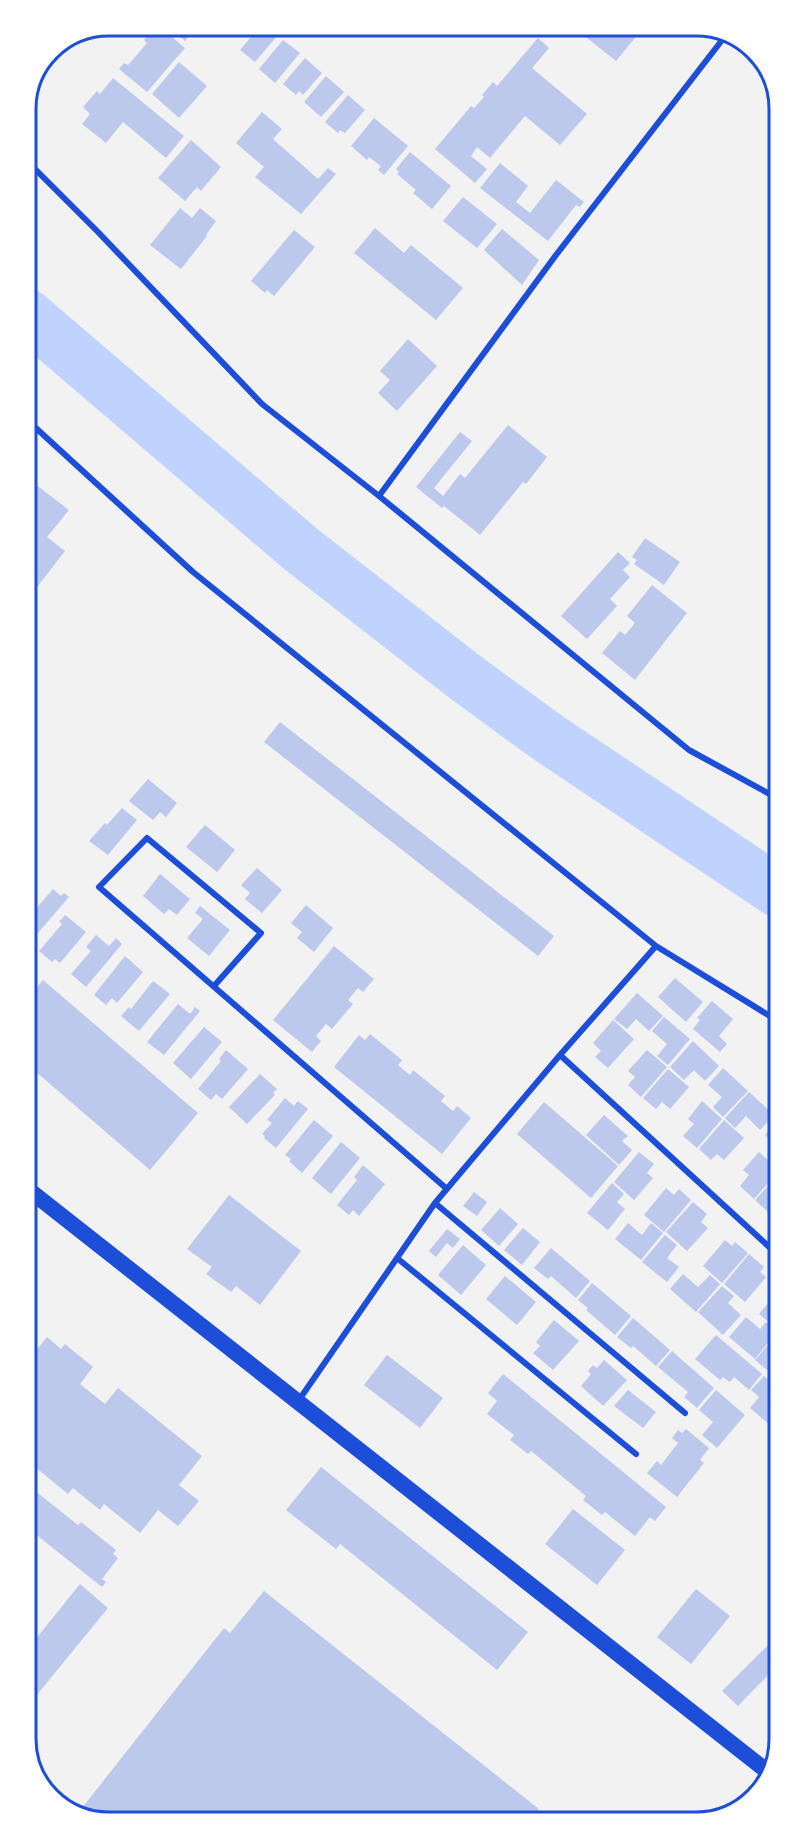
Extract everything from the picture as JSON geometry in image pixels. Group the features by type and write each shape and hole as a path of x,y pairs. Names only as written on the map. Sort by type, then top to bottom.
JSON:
{"highway":[{"path":"36,1196 762,1768"}],"street":[{"path":"379,496 556,255 721,41"},
{"path":"36,170 262,404 379,496 689,750 769,794"},
{"path":"36,427 193,572 656,946 769,1016"},
{"path":"214,986 261,933 147,838 99,887 447,1188"},
{"path":"298,1402 435,1203 656,946"},
{"path":"560,1055 769,1247"},
{"path":"435,1203 685,1413"},
{"path":"397,1258 636,1454"}],"building":[{"path":"147,36 171,36 185,48 147,92 119,69 124,63 128,65 147,43 144,40"},
{"path":"179,36 189,36 185,41"},
{"path":"252,36 277,36 255,62 240,50"},
{"path":"585,36 637,36 616,61"},
{"path":"538,38 549,48 532,68 587,114 560,145 525,116 490,158 477,147 471,156 487,169 475,183 435,149 471,106 474,108 484,97 482,95 493,82 497,86"},
{"path":"283,40 300,53 275,83 259,69"},
{"path":"305,58 322,73 303,95 299,91 296,95 283,84"},
{"path":"179,62 207,86 179,118 152,94"},
{"path":"326,76 344,92 321,117 304,102"},
{"path":"113,78 184,136 166,158 123,122 106,143 82,124 90,114 83,107 97,91 100,94"},
{"path":"348,95 365,110 345,133 340,130 338,133 325,122"},
{"path":"262,112 282,129 273,139 318,179 328,168 336,174 301,214 255,177 264,167 236,143"},
{"path":"374,118 408,146 384,175 378,170 381,166 369,157 367,160 351,146"},
{"path":"191,140 221,167 201,191 197,187 185,201 158,178"},
{"path":"410,152 451,186 432,209 413,193 416,190 397,174 399,172 396,169"},
{"path":"500,163 528,186 516,202 530,213 556,180 584,202 580,207 576,205 548,241 480,188"},
{"path":"463,197 497,224 477,248 443,221"},
{"path":"180,208 192,218 200,208 216,221 181,269 150,245"},
{"path":"375,228 404,253 411,245 463,288 436,320 354,253"},
{"path":"502,229 539,260 522,285 484,250"},
{"path":"294,230 315,247 274,296 267,290 265,293 251,281"},
{"path":"408,339 437,366 397,411 378,393 390,380 380,371"},
{"path":"508,425 547,457 526,484 523,482 480,535 416,487 460,432 472,441 434,488 443,496 460,474 465,478"},
{"path":"36,485 69,510 47,537 65,551 36,588"},
{"path":"645,538 680,562 664,585 634,564 637,560 632,557"},
{"path":"618,552 630,563 623,570 630,577 610,599 617,606 587,639 561,616"},
{"path":"652,585 687,613 635,680 602,653 620,631 625,635 635,623 627,616"},
{"path":"280,722 554,936 538,956 264,742"},
{"path":"148,779 177,803 166,817 160,812 153,820 129,801"},
{"path":"122,808 137,820 108,855 89,841"},
{"path":"205,825 235,850 217,872 186,847"},
{"path":"257,868 282,890 262,913 245,899 250,893 241,885"},
{"path":"160,874 190,899 177,915 169,909 164,914 143,896"},
{"path":"53,889 61,896 64,893 69,897 36,935 36,909"},
{"path":"306,905 333,928 314,952 297,938 302,932 291,923"},
{"path":"200,906 230,930 209,956 187,938 203,919 195,913"},
{"path":"65,915 86,932 60,963 55,959 52,962 39,951 62,924 59,922"},
{"path":"96,935 109,946 116,938 122,944 86,987 71,974 91,951 86,947"},
{"path":"334,946 374,979 363,992 358,988 348,1000 353,1004 332,1029 326,1024 316,1036 321,1041 312,1052 273,1020"},
{"path":"125,956 143,972 117,1003 112,998 106,1005 94,995"},
{"path":"675,978 703,1002 686,1022 658,997"},
{"path":"43,980 198,1113 150,1170 36,1072 36,988"},
{"path":"153,981 170,994 139,1031 121,1016 129,1007 131,1009"},
{"path":"637,993 663,1016 649,1031 636,1019 627,1029 614,1019"},
{"path":"712,1001 733,1019 719,1036 727,1044 720,1052 693,1029 700,1020 697,1018"},
{"path":"178,1004 190,1014 195,1007 200,1011 164,1055 147,1042"},
{"path":"664,1017 690,1039 668,1065 657,1056 667,1044 652,1031"},
{"path":"613,1020 634,1039 608,1068 595,1057 601,1051 593,1043"},
{"path":"204,1027 222,1042 191,1079 173,1063"},
{"path":"370,1034 402,1060 398,1065 410,1075 413,1070 445,1096 441,1101 453,1111 457,1106 471,1118 442,1154 334,1067 359,1035 365,1040"},
{"path":"693,1041 719,1066 705,1081 694,1070 684,1080 670,1067"},
{"path":"226,1050 248,1069 222,1099 216,1094 211,1100 198,1089 221,1061 219,1059"},
{"path":"647,1050 667,1067 641,1097 628,1085 635,1077 628,1071"},
{"path":"723,1068 748,1091 723,1117 713,1107 722,1097 708,1085"},
{"path":"668,1069 689,1087 670,1109 662,1102 656,1109 643,1098"},
{"path":"260,1074 277,1089 273,1093 275,1095 247,1124 229,1107"},
{"path":"749,1092 769,1110 769,1120 760,1130 746,1116 735,1128 725,1118"},
{"path":"285,1098 294,1106 298,1101 308,1109 276,1148 262,1134 272,1123 267,1120"},
{"path":"702,1101 722,1119 697,1148 683,1136 694,1124 688,1119"},
{"path":"544,1102 618,1166 591,1198 517,1134"},
{"path":"604,1115 628,1136 622,1141 632,1150 619,1165 586,1135"},
{"path":"314,1120 333,1136 302,1173 285,1155"},
{"path":"724,1120 744,1138 724,1160 717,1154 711,1160 699,1149"},
{"path":"341,1142 360,1158 331,1194 312,1178"},
{"path":"639,1152 654,1164 647,1173 653,1178 634,1200 614,1182"},
{"path":"759,1152 769,1161 769,1182 754,1199 740,1186 749,1175 743,1170"},
{"path":"363,1165 385,1184 359,1216 353,1210 349,1215 337,1205 357,1180 354,1177"},
{"path":"612,1183 624,1194 617,1202 625,1209 608,1230 587,1213"},
{"path":"769,1185 768,1212 755,1200"},
{"path":"666,1188 674,1195 679,1189 691,1200 664,1232 644,1215"},
{"path":"474,1192 487,1202 477,1216 463,1206"},
{"path":"229,1195 301,1251 260,1305 236,1286 231,1292 206,1274 212,1267 187,1249"},
{"path":"693,1202 707,1214 701,1222 708,1228 687,1251 666,1232"},
{"path":"500,1208 518,1224 499,1246 481,1230"},
{"path":"628,1223 642,1235 651,1223 663,1233 641,1260 615,1239"},
{"path":"523,1228 540,1242 522,1265 504,1250"},
{"path":"447,1229 460,1239 453,1248 447,1243 436,1257 429,1251"},
{"path":"665,1235 677,1245 667,1258 679,1267 667,1282 642,1262"},
{"path":"725,1240 732,1246 735,1242 748,1253 722,1283 703,1266"},
{"path":"463,1245 486,1265 461,1295 438,1275"},
{"path":"551,1248 590,1281 576,1298 551,1276 548,1279 534,1268"},
{"path":"749,1254 764,1267 760,1272 766,1277 745,1302 724,1284"},
{"path":"683,1274 698,1287 710,1275 720,1284 696,1312 670,1289"},
{"path":"505,1276 536,1302 517,1325 486,1299"},
{"path":"592,1283 631,1316 615,1335 578,1300"},
{"path":"722,1286 734,1296 728,1303 741,1315 723,1335 698,1312"},
{"path":"769,1302 769,1322 759,1314"},
{"path":"746,1317 760,1329 766,1322 769,1325 769,1342 755,1359 729,1337"},
{"path":"633,1318 670,1350 656,1366 633,1346 631,1348 617,1337"},
{"path":"554,1320 579,1341 553,1370 533,1353 540,1346 536,1342"},
{"path":"716,1335 762,1374 749,1390 734,1377 730,1382 723,1377 720,1380 695,1359"},
{"path":"47,1337 61,1349 65,1344 93,1367 80,1384 105,1404 118,1388 202,1456 179,1485 199,1501 178,1526 158,1510 140,1533 104,1504 100,1510 73,1488 68,1494 36,1468 36,1350"},
{"path":"769,1344 769,1372 755,1360"},
{"path":"672,1351 714,1388 697,1408 684,1397 688,1392 658,1367"},
{"path":"387,1355 443,1398 420,1428 364,1385"},
{"path":"604,1360 627,1380 603,1406 581,1386 591,1374 588,1371 593,1365 597,1368"},
{"path":"503,1374 666,1507 655,1521 650,1517 635,1536 605,1512 602,1515 583,1500 586,1496 531,1451 528,1454 510,1440 514,1435 487,1414 497,1401 488,1393"},
{"path":"764,1376 769,1380 769,1424 750,1408 759,1397 751,1390"},
{"path":"628,1390 656,1412 643,1428 614,1406"},
{"path":"716,1390 745,1415 717,1448 702,1435 713,1422 699,1410"},
{"path":"686,1429 709,1448 700,1460 704,1463 677,1497 647,1473 657,1461 661,1465 678,1443 672,1438 678,1430 682,1433"},
{"path":"321,1467 528,1632 497,1670 340,1544 336,1549 286,1510"},
{"path":"36,1492 78,1525 81,1522 116,1550 113,1554 118,1558 102,1579 106,1582 102,1587 36,1535"},
{"path":"573,1509 625,1550 597,1585 545,1544"},
{"path":"80,1584 108,1608 36,1696 36,1639"},
{"path":"696,1589 730,1616 691,1664 657,1637"},
{"path":"264,1591 539,1809 536,1812 105,1812 83,1807 224,1628 230,1633"},
{"path":"769,1644 769,1674 738,1706 722,1691"}],"waterway":[{"path":"36,323 302,550 465,677 547,737 769,886"}]}
